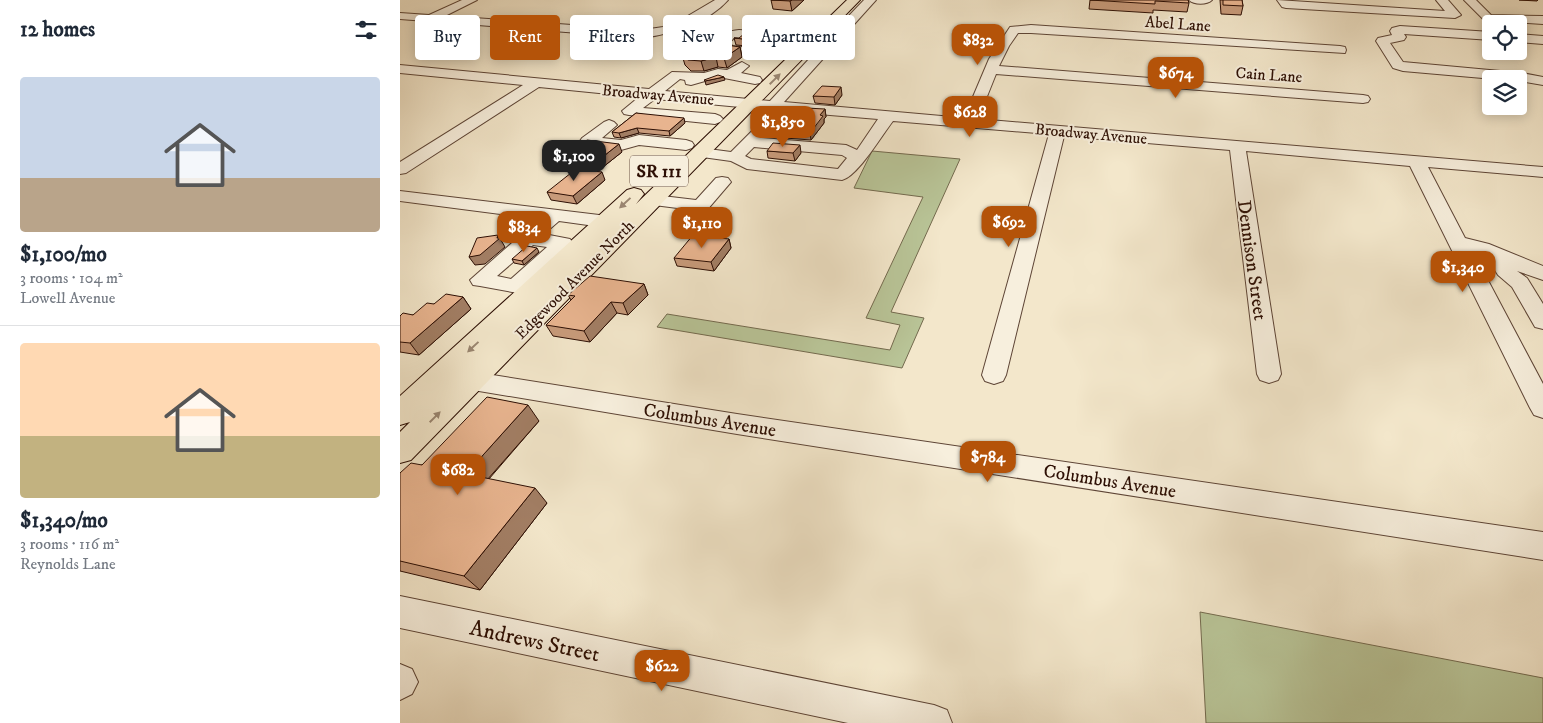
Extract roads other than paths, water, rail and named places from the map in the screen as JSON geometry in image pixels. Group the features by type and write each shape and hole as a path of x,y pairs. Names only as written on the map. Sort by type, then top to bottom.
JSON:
{"main road":[{"name":"Edgewood Avenue North","path":"550,243 604,222 694,149 747,70 857,1"},
{"name":"Edgewood Avenue North","path":"404,443 472,381 654,200 694,149 747,70"},
{"name":"Edgewood Avenue North","path":"400,414 441,376 515,286"}],"street":[{"path":"436,15 471,0"},
{"path":"701,15 722,0"},
{"path":"1195,0 1206,0"},
{"path":"1283,0 1286,5 1337,4 1455,15 1442,0"},
{"path":"1470,0 1488,18 1543,20"},
{"path":"400,16 415,17"},
{"path":"480,22 570,30"},
{"name":"Abel Lane","path":"992,70 1008,36 1014,30 1031,29 1340,50"},
{"path":"1482,35 1400,30 1396,31 1400,37 1382,41 1398,65 1403,67 1482,74"},
{"path":"732,35 739,34 747,70"},
{"path":"1527,39 1543,40"},
{"path":"732,56 747,70"},
{"path":"714,119 629,111 651,94 747,70 806,60"},
{"path":"676,115 747,70 806,60"},
{"path":"774,106 816,60"},
{"name":"Broadway Avenue","path":"400,69 651,94 747,70 774,106 1543,172"},
{"path":"969,123 992,70"},
{"name":"Cain Lane","path":"992,70 1364,99"},
{"path":"1527,77 1543,75"},
{"path":"1527,78 1543,81"},
{"path":"400,169 536,83"},
{"path":"735,157 770,122 794,118 803,108"},
{"path":"609,125 588,141 620,145 639,140 665,143 735,157 746,164 842,175 857,151 889,116"},
{"path":"665,143 693,117"},
{"path":"994,375 1058,130"},
{"path":"750,142 857,151"},
{"name":"Dennison Street","path":"1237,146 1269,374"},
{"path":"1416,161 1543,408"},
{"path":"654,200 701,206 722,182"},
{"path":"400,196 629,225"},
{"path":"515,286 550,243 554,216"},
{"path":"1457,242 1494,252 1543,274"},
{"path":"515,286 480,280 550,243"},
{"path":"1494,252 1505,271 1520,283 1543,322"},
{"path":"515,286 517,264"},
{"name":"Columbus Avenue","path":"441,376 737,424 1543,546"},
{"name":"Andrews Street","path":"400,612 934,723"}]}
